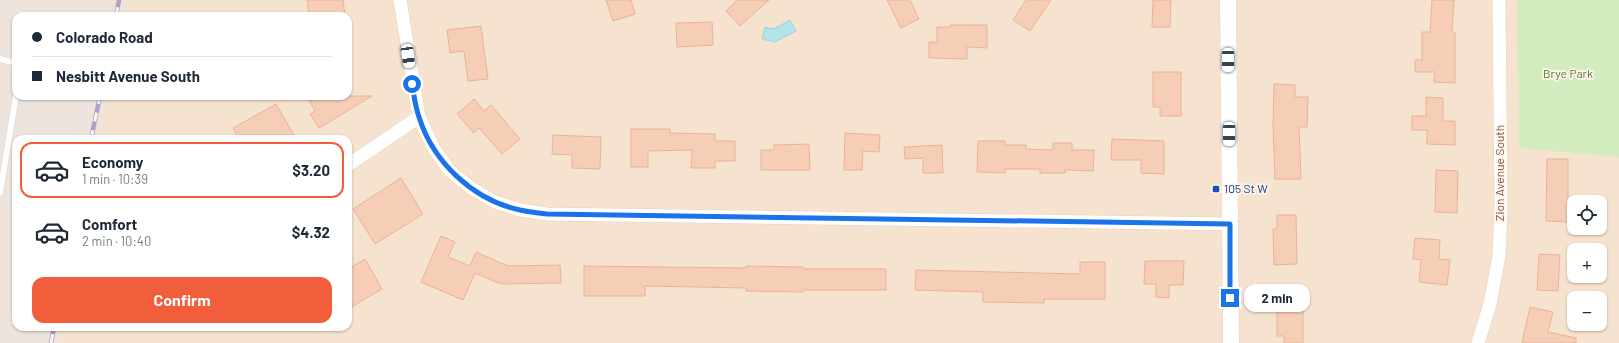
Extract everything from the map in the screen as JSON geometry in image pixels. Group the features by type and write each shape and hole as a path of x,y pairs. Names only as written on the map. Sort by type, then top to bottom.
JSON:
{"street":[{"path":"400,0 419,117 434,149 450,171 471,188 495,202 520,210 540,213 1230,224"},
{"path":"1228,0 1231,343"},
{"name":"Zion Avenue South","path":"1478,343 1490,304 1499,256 1501,208 1499,0"},
{"path":"352,162 419,117"}],"lane":[{"path":"0,59 12,62"},
{"path":"0,193 15,100"}],"shaded area":[{"path":"0,0 126,0 124,12 12,12 12,100 107,100 100,135 12,135 12,331 61,331 59,343 0,343"},
{"path":"125,0 1619,0 1619,343 59,343 61,331 352,331 352,135 100,135 106,100 352,100 352,12 123,12"}],"green space":[{"name":"Brye Park","path":"1517,0 1619,0 1619,157 1519,148"}],"water":[{"path":"790,20 796,31 775,42 762,39 765,27 774,29"}],"building":[{"path":"307,0 343,0 344,12 308,12"},
{"path":"606,0 631,0 635,14 613,21"},
{"path":"737,0 769,0 740,26 726,11"},
{"path":"887,0 910,0 919,19 901,28"},
{"path":"1026,0 1051,0 1030,31 1013,20"},
{"path":"1153,0 1171,0 1170,27 1152,27"},
{"path":"1432,0 1454,0 1452,32 1455,32 1455,83 1434,82 1435,72 1415,72 1415,60 1422,60 1422,32 1430,32"},
{"path":"712,22 713,45 677,47 676,23"},
{"path":"950,25 987,25 987,48 967,47 967,59 929,58 929,42 937,42 937,27 950,27"},
{"path":"481,26 488,79 468,81 464,51 450,53 447,30"},
{"path":"1153,72 1181,72 1181,116 1160,116 1160,107 1153,107"},
{"path":"1274,84 1295,85 1295,97 1308,97 1307,127 1299,127 1301,179 1275,179 1273,126"},
{"path":"352,96 372,96 319,128 310,114 315,111 309,100 352,100"},
{"path":"1426,97 1443,98 1443,121 1455,121 1455,145 1427,144 1427,130 1412,130 1412,116 1426,116"},
{"path":"474,99 484,111 491,105 520,139 502,154 479,128 474,133 457,114"},
{"path":"276,104 294,135 237,135 233,128"},
{"path":"631,129 670,129 670,133 715,134 715,141 735,141 735,161 715,161 715,168 691,168 692,150 648,151 648,167 631,167"},
{"path":"845,133 880,135 879,152 863,151 862,170 844,170"},
{"path":"553,135 601,137 600,169 572,168 572,155 552,154"},
{"path":"1112,139 1164,141 1164,174 1141,173 1141,160 1111,160"},
{"path":"978,141 1005,141 1005,145 1026,145 1026,149 1053,150 1053,143 1072,143 1072,150 1094,150 1093,171 1065,170 1065,173 1040,173 1040,169 1005,169 1005,173 977,172"},
{"path":"809,144 810,170 761,170 761,150 774,150 774,145"},
{"path":"942,145 943,173 923,173 923,158 905,159 904,147"},
{"path":"1547,159 1568,159 1567,222 1546,221"},
{"path":"1436,170 1458,171 1457,213 1435,212"},
{"path":"401,178 423,214 375,244 353,209"},
{"path":"1277,215 1296,215 1297,264 1274,265 1273,229 1277,229"},
{"path":"441,236 455,242 448,257 470,266 476,252 508,266 560,265 561,283 501,284 475,273 463,300 421,282"},
{"path":"1415,238 1440,240 1439,259 1450,260 1447,285 1419,282 1421,260 1413,259"},
{"path":"1539,254 1560,255 1558,291 1537,290"},
{"path":"365,259 382,289 352,307 352,267"},
{"path":"1145,261 1184,261 1183,285 1169,285 1169,298 1156,297 1156,284 1144,284"},
{"path":"1080,262 1105,262 1105,299 1044,299 1044,303 983,302 983,292 915,290 916,270 1080,274"},
{"path":"584,266 746,268 746,266 803,267 803,269 886,269 886,290 803,290 803,292 746,291 746,288 645,286 645,296 584,296"},
{"path":"1277,305 1303,305 1303,343 1284,343 1284,336 1277,336"},
{"path":"1530,307 1553,312 1548,332 1576,338 1576,343 1522,343"}],"railway":[{"path":"117,12 119,0"},
{"path":"92,135 99,100"},
{"path":"51,343 53,331"}],"place":[{"name":"105 St W","path":"1216,189"}],"route":[{"path":"412,84 419,117 434,149 450,171 471,188 495,202 520,210 547,214 1230,224 1230,298"}]}
